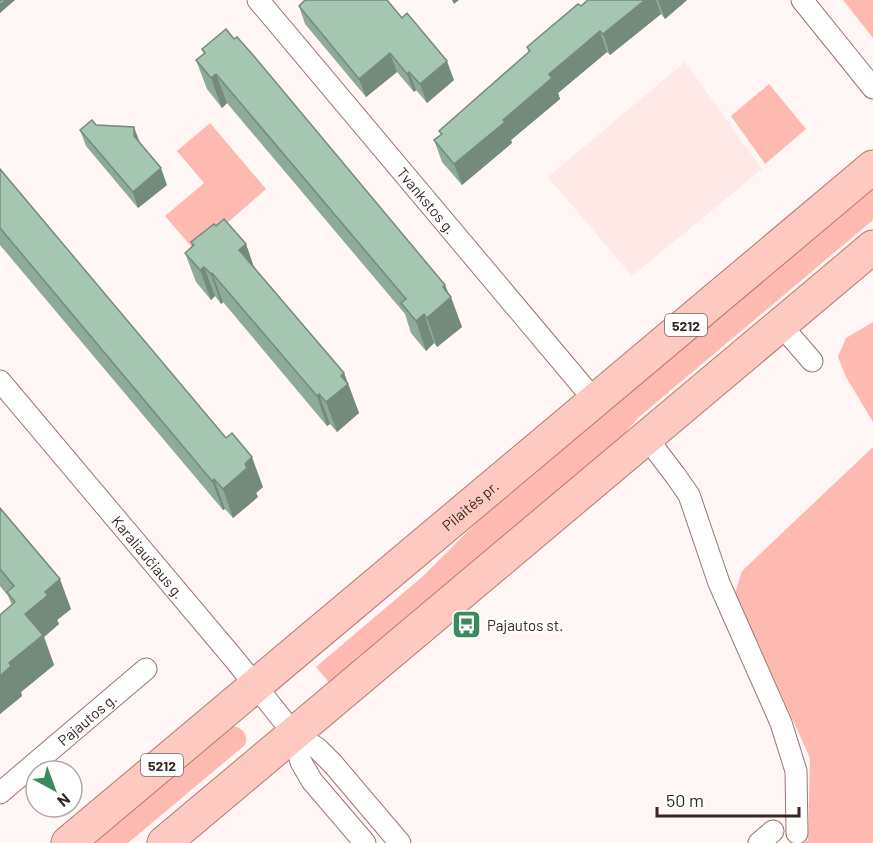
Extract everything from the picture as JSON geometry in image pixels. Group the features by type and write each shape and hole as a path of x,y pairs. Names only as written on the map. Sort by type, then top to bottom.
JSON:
{"main road":[{"name":"Pilaitės pr.","path":"68,843 873,167"},
{"path":"164,843 873,247"}],"street":[{"name":"Tvankstos g.","path":"258,0 595,401"},
{"path":"802,0 873,88"},
{"path":"780,324 812,361"},
{"name":"Karaliaučiaus g.","path":"0,381 294,734 317,748 333,764 400,843"},
{"path":"646,437 688,495 719,583 781,723 796,771 797,833"},
{"name":"Pajautos g.","path":"0,794 146,669"},
{"name":"Karaliaučiaus g.","path":"294,734 301,762 312,781 364,843"}],"shaded area":[{"path":"843,0 873,0 873,38"},
{"path":"685,62 762,169 632,276 548,177"},
{"path":"769,84 806,129 765,164 731,116"},
{"path":"210,123 266,189 195,251 165,216 204,183 177,151"},
{"path":"873,181 873,220 639,417 617,442 332,686 316,667 422,577 506,493"},
{"path":"873,322 873,422 846,377 838,357 846,338"},
{"path":"873,447 873,843 802,843 808,840 810,758 735,593 742,571"},
{"path":"233,726 244,732 245,745 128,843 88,843"}],"building":[{"path":"305,0 387,0 402,18 407,13 447,61 420,84 409,72 407,74 390,53 359,79 299,6"},
{"path":"588,0 645,0 603,34 600,31 549,74 552,78 503,120 505,122 454,164 434,140 442,134 439,131 530,51 527,47 578,4 581,6"},
{"path":"226,29 234,39 237,37 253,55 445,285 443,287 451,297 427,318 424,314 416,321 401,303 406,299 216,74 211,78 196,60 205,53 202,49"},
{"path":"92,120 96,125 134,127 134,136 161,168 133,192 80,130"},
{"path":"0,169 226,438 232,433 252,457 245,464 247,468 223,489 214,479 212,481 0,228"},
{"path":"224,219 246,244 239,250 344,373 341,376 348,384 326,402 319,394 317,396 212,273 204,267 200,270 185,253 194,245 191,242"},
{"path":"0,508 60,579 45,592 48,595 25,614 43,635 9,663 11,666 0,676 0,615 15,602 7,592 14,586 0,569"}],"place":[{"name":"Pajautos st.","path":"466,625"}]}
